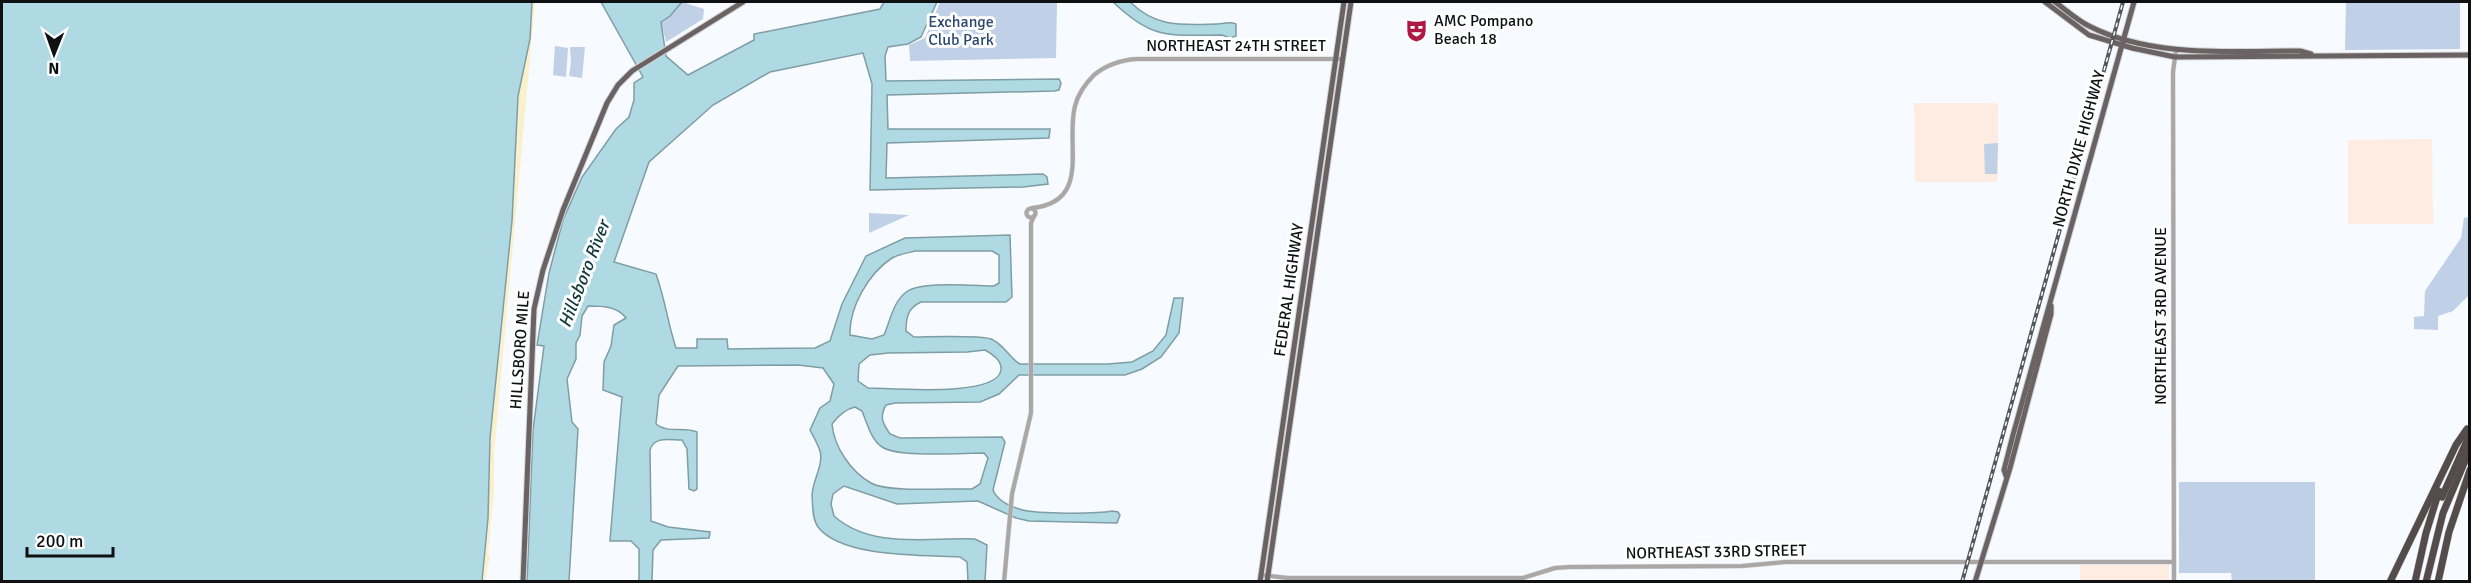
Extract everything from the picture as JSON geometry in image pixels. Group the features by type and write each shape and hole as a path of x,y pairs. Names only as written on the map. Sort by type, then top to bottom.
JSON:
{"highway":[{"path":"2390,582 2456,445 2469,429"},
{"path":"2417,582 2435,503 2469,429"},
{"path":"2428,582 2443,513 2469,449"},
{"path":"2428,582 2447,514 2469,459"},
{"path":"2438,582 2449,532 2469,470"}],"main road":[{"name":"HILLSBORO MILE","path":"523,582 532,330 537,291 563,210 607,104 618,85 632,71 743,2"},
{"name":"FEDERAL HIGHWAY","path":"1260,578 1344,2"},
{"name":"FEDERAL HIGHWAY","path":"1267,579 1351,2"},
{"path":"2044,2 2089,35 2175,53 2300,51 2313,55 2469,55"},
{"path":"2055,2 2091,27 2123,42"},
{"name":"NORTH DIXIE HIGHWAY","path":"1975,582 2051,314 2051,305 2134,2"},
{"path":"1328,111 1334,123"},
{"path":"1326,127 1331,142"},
{"path":"1312,224 1317,236"},
{"path":"1310,236 1316,246"},
{"path":"1304,276 1309,290"},
{"path":"1284,418 1288,435"},
{"path":"1281,437 1286,453"}],"street":[{"name":"NORTHEAST 3RD AVENUE","path":"2174,582 2173,72 2175,53"},
{"name":"NORTHEAST 24TH STREET","path":"1041,207 1063,195 1072,175 1074,108 1081,91 1102,70 1118,62 1130,59 1343,59"},
{"path":"1031,223 1026,211 1041,207"},
{"path":"1004,582 1010,505 1029,426 1031,223 1041,207"},
{"path":"1032,208 1034,215"},
{"path":"1028,216 1034,215"},
{"name":"NORTHEAST 33RD STREET","path":"1260,578 1523,578 1541,575 1555,568 1569,567 1742,566 1785,562 2174,562"}],"shaded area":[{"path":"1914,103 1995,103 1998,105 1998,179 1996,182 1915,182"},
{"path":"2432,139 2433,224 2348,224 2348,140"},
{"path":"2080,565 2169,565 2169,581 2080,581"}],"green space":[{"path":"682,2 704,9 703,19 666,42 661,22 670,16"},
{"name":"Exchange Club Park","path":"940,2 1057,2 1056,58 910,61 909,45 925,38"},
{"path":"2346,2 2460,2 2460,49 2345,50"},
{"path":"555,46 568,48 566,77 553,75"},
{"path":"570,47 585,47 582,78 569,76"},
{"path":"1998,143 1997,174 1985,174 1984,144"},
{"path":"869,213 909,215 869,233"},
{"path":"2469,217 2469,295 2453,311 2438,316 2438,330 2414,329 2414,317 2424,316 2425,291 2461,238 2464,218"},
{"path":"2179,482 2315,482 2315,581 2232,581 2231,573 2179,573"}],"sand":[{"path":"514,2 535,2 494,454 494,491 488,554 490,556 485,581 461,582"}],"water":[{"path":"2,2 532,2 530,39 518,96 512,221 490,438 488,518 482,581 2,581"},
{"name":"Hillsboro River","path":"601,2 682,2 670,16 661,22 666,56 688,75 754,40 754,34 880,9 884,2 937,2 921,37 908,44 888,47 885,56 886,81 1059,79 1061,83 1059,90 1054,91 887,95 888,129 1050,129 1049,138 887,143 886,178 1043,174 1047,177 1048,184 1023,187 870,190 872,84 863,53 770,72 713,105 649,162 614,262 656,274 676,348 697,348 697,339 727,339 728,349 815,348 830,341 842,304 866,256 905,238 1010,235 1012,297 1006,302 921,302 913,307 909,314 906,331 914,337 991,339 1020,364 1132,362 1153,351 1166,335 1174,298 1183,298 1179,333 1161,357 1142,369 1125,375 1019,375 999,394 980,402 895,403 886,405 883,413 884,424 890,434 900,438 1002,437 1005,442 993,490 998,498 1010,506 1041,512 1112,511 1120,515 1117,523 1029,521 1016,518 978,501 897,504 844,486 833,494 831,504 834,516 849,527 866,534 902,540 975,539 987,545 985,581 968,581 967,562 960,557 884,553 845,544 829,537 818,527 813,512 812,496 821,456 810,430 820,408 830,401 834,384 823,368 798,365 678,366 659,395 656,424 666,429 697,432 697,489 694,491 689,489 687,449 682,440 663,440 655,443 650,450 651,521 668,527 710,532 709,538 661,540 653,550 652,581 639,581 639,549 631,541 610,541 622,397 603,390 604,362 611,346 614,325 626,318 614,309 588,306 582,316 580,335 576,343 576,359 567,379 572,422 578,429 569,581 527,582 533,430 544,346 537,345 549,273 563,220 582,177 616,129 629,117 634,100 634,83 643,77","holes":["915,251 992,251 999,255 999,283 994,286 934,285 912,289 901,297 892,312 884,335 872,339 850,335 853,313 868,282 892,258","985,350 996,358 1001,370 995,379 982,385 941,390 868,388 858,381 859,364 870,355","855,407 862,411 875,440 882,447 890,450 916,454 984,453 988,458 980,484 972,489 920,489 891,488 871,483 850,466 833,433 832,424 842,413"]},
{"path":"1113,2 1130,2 1150,17 1170,23 1192,25 1233,23 1236,24 1236,36 1230,38 1222,35 1175,35 1152,30 1127,15"}],"railway":[{"path":"1962,582 2123,2"}],"place":[{"name":"AMC Pompano Beach 18","path":"1416,30"}]}
